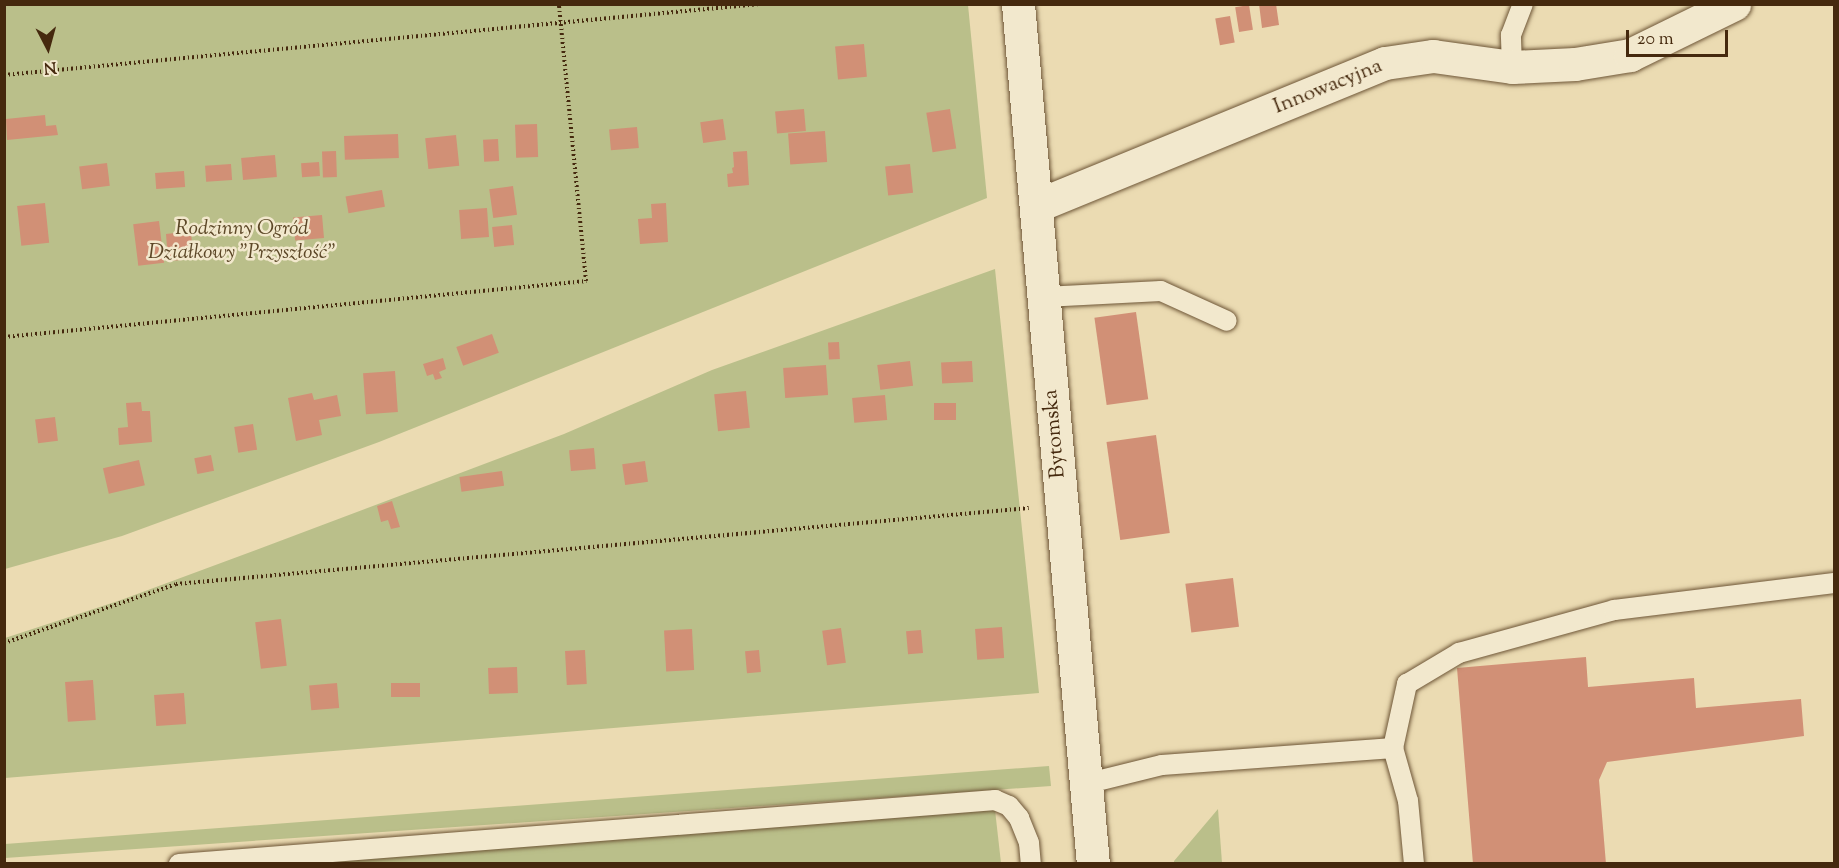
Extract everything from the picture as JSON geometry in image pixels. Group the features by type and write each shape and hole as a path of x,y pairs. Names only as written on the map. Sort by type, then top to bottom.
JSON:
{"street":[{"name":"Bytomska","path":"1018,4 1093,864"},
{"name":"Innowacyjna","path":"1036,206 1384,63 1434,56 1512,67 1575,64 1630,55 1734,4"}],"lane":[{"path":"1512,67 1512,35 1523,4"},
{"path":"1044,297 1161,291 1227,321"},
{"path":"1414,864 1408,801 1393,748 1407,684 1459,653 1614,610 1834,583"},
{"path":"1085,783 1161,765 1393,748"},
{"path":"179,864 995,800 1009,806 1019,818 1029,843 1031,864"}],"path":[{"path":"4,337 586,281 559,4"},
{"path":"4,75 760,4"},
{"path":"4,643 176,585 1018,509"}],"green space":[{"name":"Rodzinny Ogród Działkowy \"Przyszłość\"","path":"5,5 968,5 987,198 379,442 122,536 5,569"},
{"path":"995,269 1039,693 5,778 5,638 121,600 264,547 564,434 712,370"},
{"path":"1049,766 1051,786 5,858 5,844"},
{"path":"1218,809 1222,863 1174,863 1174,861"},
{"path":"995,810 1001,863 294,864"}],"building":[{"path":"1259,4 1276,4 1279,25 1262,28"},
{"path":"1249,5 1253,30 1239,32 1235,7"},
{"path":"1230,16 1235,43 1220,45 1215,19"},
{"path":"864,44 867,77 838,79 835,47"},
{"path":"804,109 806,131 777,133 775,112"},
{"path":"950,109 956,149 933,152 926,113"},
{"path":"45,115 46,126 56,125 58,135 7,140 6,119"},
{"path":"723,119 726,140 703,143 700,122"},
{"path":"537,124 538,157 516,158 515,125"},
{"path":"637,127 639,148 611,150 609,129"},
{"path":"825,131 827,162 790,165 788,134"},
{"path":"398,134 399,158 345,160 344,136"},
{"path":"456,135 459,166 428,169 425,138"},
{"path":"498,139 499,161 484,162 483,140"},
{"path":"322,151 336,151 337,177 323,177"},
{"path":"747,151 749,185 728,187 727,174 733,173 732,168 734,167 733,152"},
{"path":"275,155 277,177 243,180 241,158"},
{"path":"319,162 320,176 302,177 301,163"},
{"path":"107,163 110,186 82,189 79,166"},
{"path":"231,164 232,180 206,182 205,166"},
{"path":"910,164 913,193 888,195 885,167"},
{"path":"184,171 185,187 156,189 155,173"},
{"path":"513,186 517,215 493,218 489,189"},
{"path":"382,190 385,207 349,213 346,196"},
{"path":"45,203 49,243 21,246 17,206"},
{"path":"666,203 668,242 640,244 638,219 652,218 651,204"},
{"path":"487,208 489,237 461,239 459,210"},
{"path":"322,215 324,238 295,240 293,218"},
{"path":"159,221 164,263 138,266 133,224"},
{"path":"512,225 514,245 494,247 492,227"},
{"path":"191,231 192,244 197,244 198,259 168,261 166,234"},
{"path":"1136,312 1148,399 1107,405 1094,318"},
{"path":"492,334 499,353 463,366 456,347"},
{"path":"839,342 840,359 829,360 828,343"},
{"path":"443,358 446,369 439,372 442,378 435,380 433,374 427,376 423,364"},
{"path":"910,361 913,386 880,390 877,365"},
{"path":"972,361 973,382 942,384 941,363"},
{"path":"826,365 828,395 785,398 783,368"},
{"path":"395,371 398,412 366,414 363,373"},
{"path":"746,391 750,428 718,431 714,394"},
{"path":"312,393 314,400 337,395 341,416 319,420 322,435 296,441 288,398"},
{"path":"885,395 887,420 854,423 852,398"},
{"path":"141,402 142,411 150,411 152,442 119,445 118,428 128,427 126,403"},
{"path":"934,403 956,403 956,420 934,420"},
{"path":"55,417 58,441 38,443 35,419"},
{"path":"253,424 257,450 238,453 234,427"},
{"path":"1156,435 1170,533 1120,540 1106,442"},
{"path":"594,448 596,469 571,471 569,450"},
{"path":"211,455 214,471 197,474 194,458"},
{"path":"139,460 145,485 109,494 103,468"},
{"path":"645,461 648,482 625,485 622,464"},
{"path":"502,471 504,486 462,492 459,477"},
{"path":"392,501 400,527 391,529 388,520 381,522 377,506"},
{"path":"1233,578 1239,627 1191,632 1185,584"},
{"path":"281,619 287,666 261,669 255,622"},
{"path":"1002,627 1004,658 977,660 975,629"},
{"path":"841,628 846,663 827,665 822,631"},
{"path":"692,629 694,670 666,671 664,630"},
{"path":"921,630 923,653 908,654 906,631"},
{"path":"585,650 587,684 567,685 565,651"},
{"path":"759,650 761,672 747,673 745,651"},
{"path":"1586,657 1588,687 1694,678 1696,708 1801,699 1804,736 1607,762 1599,780 1606,864 1473,864 1457,668"},
{"path":"517,667 518,693 489,694 488,668"},
{"path":"93,680 96,720 68,722 65,682"},
{"path":"337,683 339,708 311,710 309,685"},
{"path":"391,683 420,683 420,697 391,697"},
{"path":"184,693 186,724 156,726 154,695"}]}
